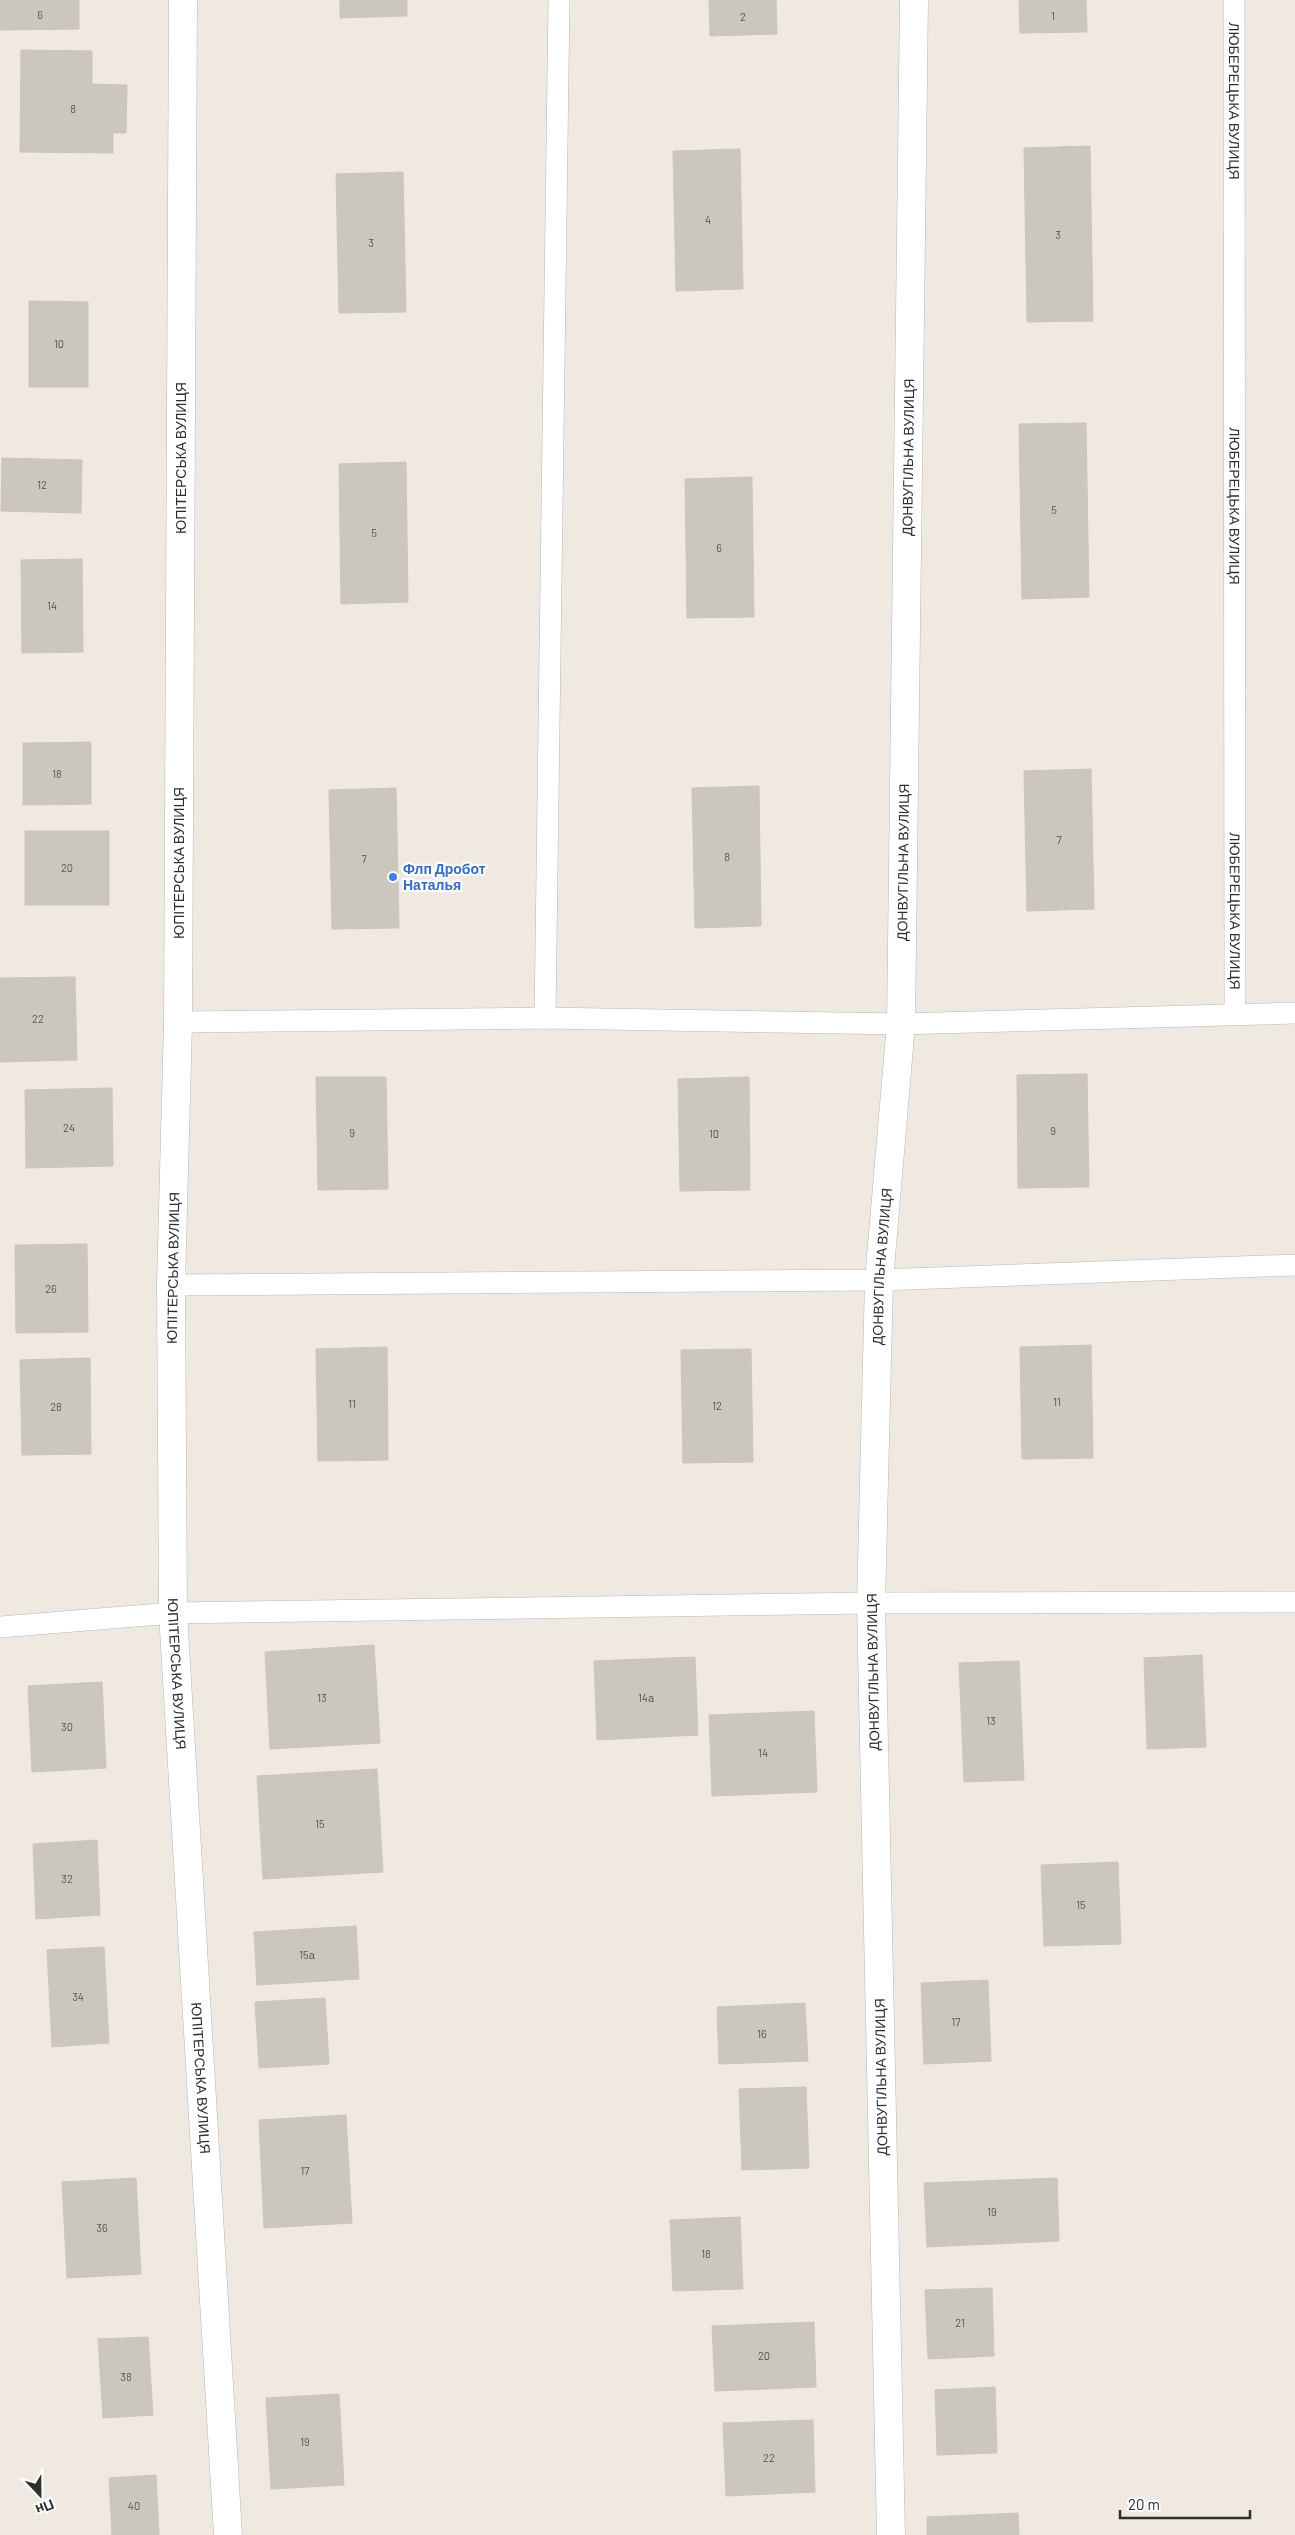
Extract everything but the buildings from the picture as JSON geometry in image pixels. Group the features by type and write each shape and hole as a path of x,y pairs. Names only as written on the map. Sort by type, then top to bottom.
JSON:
{"street":[{"name":"ЮПІТЕРСЬКА ВУЛИЦЯ","path":"183,0 178,1022 172,1285 173,1613 228,2535"},
{"name":"ДОНВУГІЛЬНА ВУЛИЦЯ","path":"891,2535 871,1603 879,1280 901,1024 914,0"}],"lane":[{"path":"545,1018 559,0"},
{"name":"ЛЮБЕРЕЦЬКА ВУЛИЦЯ","path":"1234,0 1235,1013"},
{"path":"178,1022 545,1018 901,1024 1235,1013 1295,1013"},
{"path":"172,1285 879,1280 1295,1265"},
{"path":"0,1627 173,1613 871,1603 1295,1602"}],"place":[{"name":"Флп Дробот Наталья","path":"393,877"}]}
